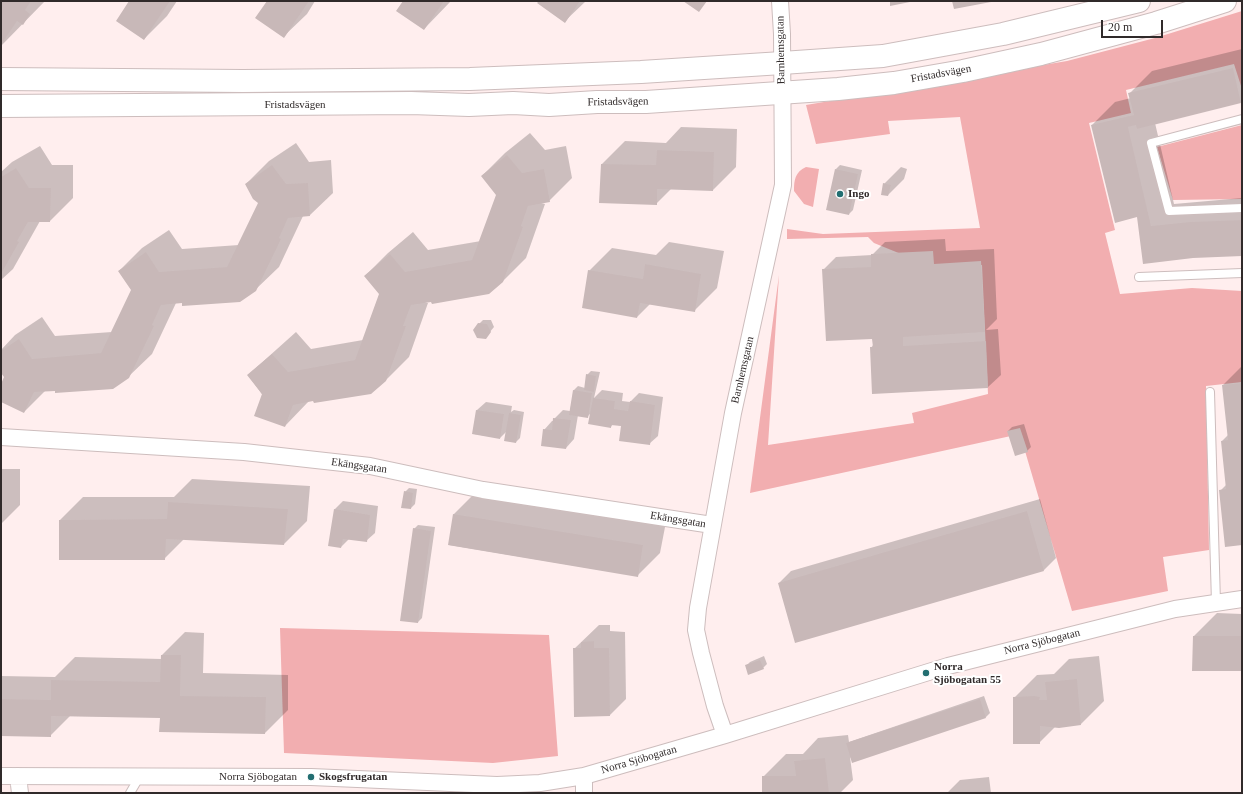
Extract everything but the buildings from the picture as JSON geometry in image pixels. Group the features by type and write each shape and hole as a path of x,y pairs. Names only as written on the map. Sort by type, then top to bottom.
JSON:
{"street":[{"name":"Barnhemsgatan","path":"725,735 715,706 696,630 698,608 712,525 733,413 783,185 780,1"},
{"path":"1,79 251,81 470,79 641,72 782,63 898,53 1003,34 1139,1"},
{"name":"Fristadsvägen","path":"1,106 411,103 469,105 513,103 549,105 597,102 646,102 782,93 894,82 963,71 1041,54 1156,23 1225,1"},
{"name":"Ekängsgatan","path":"1,437 244,452 362,466 483,490 712,525"},
{"name":"Norra Sjöbogatan","path":"1,776 140,775 311,777 497,785 540,783 584,776 725,735 948,666 1175,609 1216,602 1242,600"},
{"path":"18,776 20,793"},
{"path":"584,776 584,793"}],"lane":[{"path":"1242,119 1151,143 1169,210 1242,208"},
{"path":"1139,277 1242,273"},
{"path":"1210,392 1216,602"},
{"path":"130,793 140,775"}],"shaded area":[{"path":"1242,11 1242,89 1234,64 1126,90 1131,113 1089,123 1115,230 1105,233 1120,294 1192,288 1242,291 1242,382 1206,386 1209,550 1163,557 1168,591 1072,611 1020,434 750,493 779,275 768,445 914,423 912,413 988,394 982,265 933,267 874,243 868,237 787,239 787,229 823,234 980,228 960,117 888,121 890,134 816,144 806,105 1067,61 1155,38"},
{"path":"1242,125 1242,199 1173,200 1157,147"},
{"path":"806,167 819,169 813,207 804,204 794,191 794,183 797,174"},
{"path":"280,628 549,635 558,756 493,763 284,753"}],"place":[{"name":"Ingo","path":"840,194"},
{"name":"Norra Sjöbogatan 55","path":"926,673"},
{"name":"Skogsfrugatan","path":"311,777"}]}
